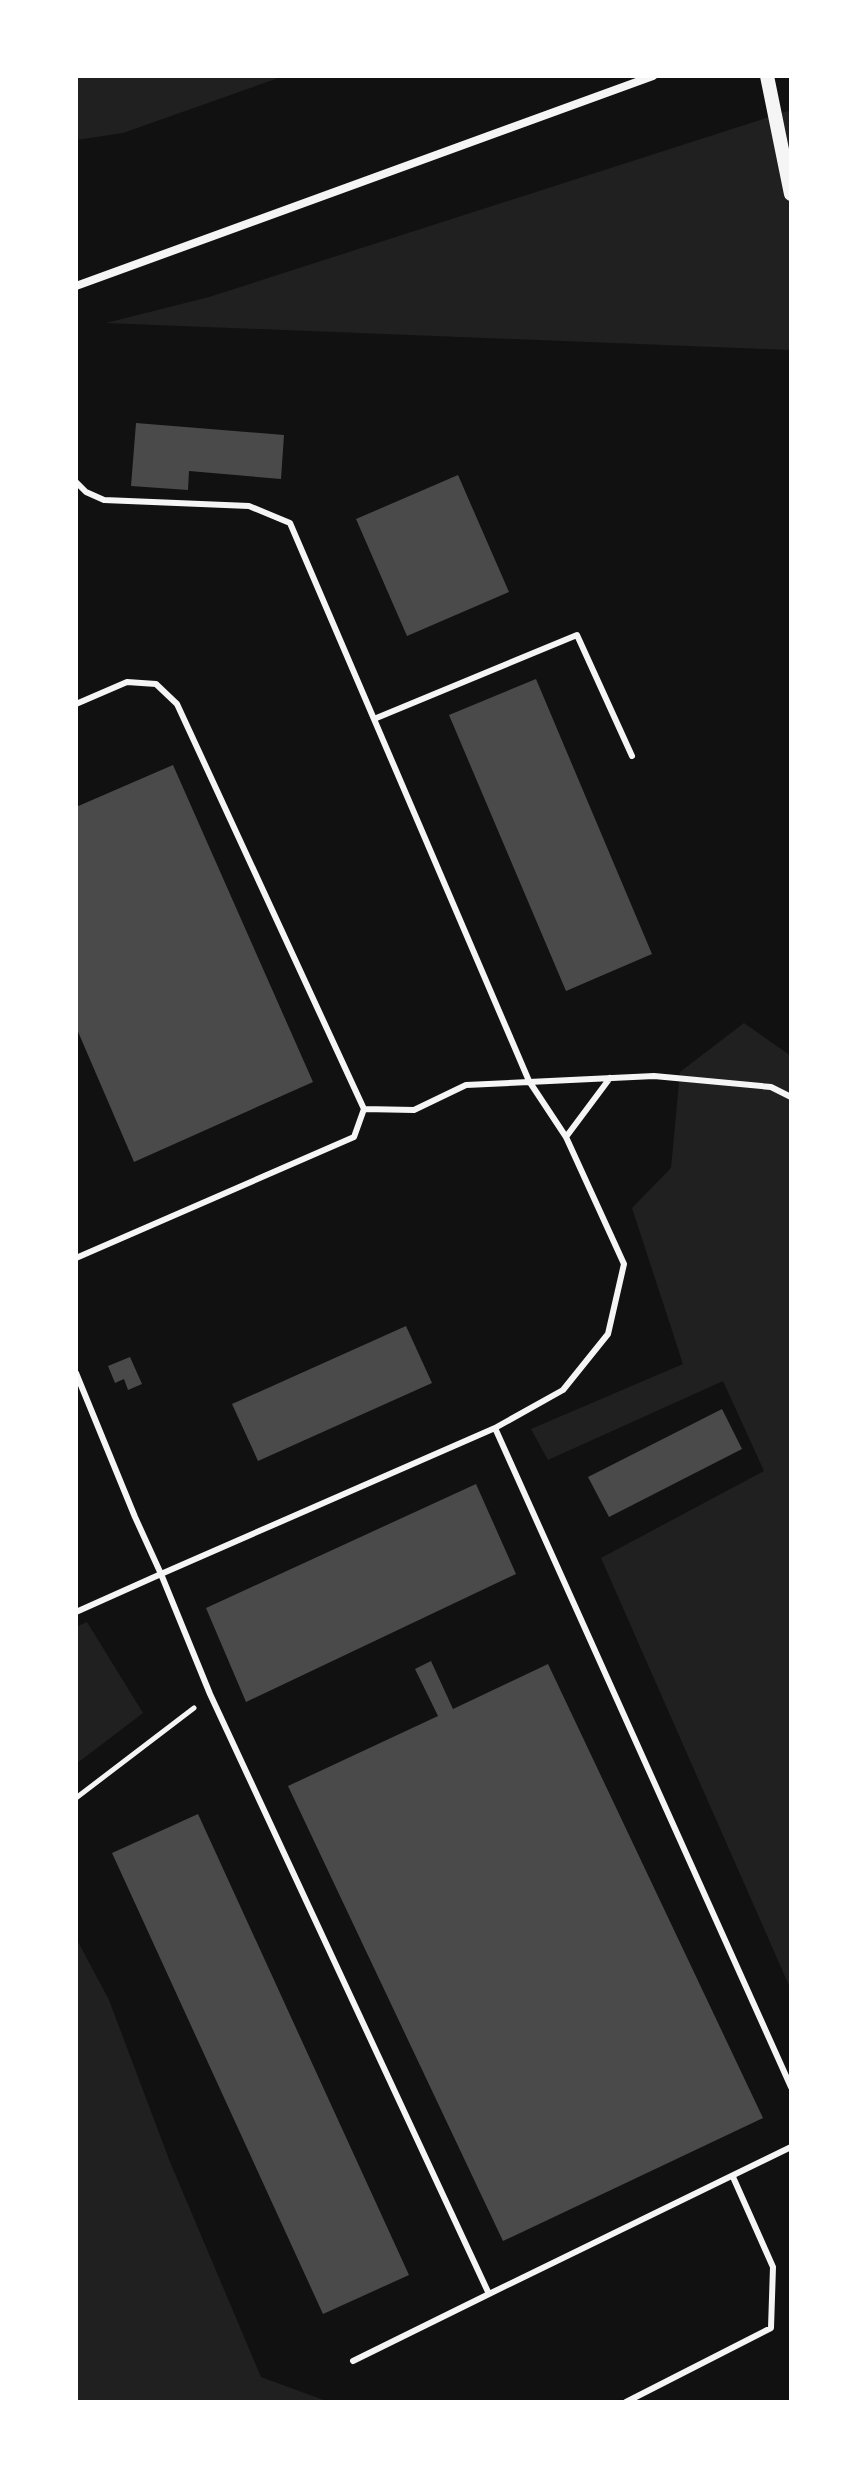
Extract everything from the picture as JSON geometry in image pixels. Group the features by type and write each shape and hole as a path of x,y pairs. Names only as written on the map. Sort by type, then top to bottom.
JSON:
{"street":[{"path":"76,286 653,76"},
{"path":"767,76 791,194"}],"lane":[{"path":"76,482 86,492 104,500 249,506 290,523 529,1081 566,1137 624,1264 608,1334 563,1390 495,1428 76,1612"},
{"path":"374,719 577,635 632,756"},
{"path":"76,704 127,682 156,684 177,704 364,1109 354,1137 76,1258"},
{"path":"364,1109 414,1110 466,1085 654,1076 771,1087 791,1097"},
{"path":"566,1137 610,1078"},
{"path":"76,1373 210,1694 489,2294"},
{"path":"495,1428 791,2087"},
{"path":"353,2361 791,2147"},
{"path":"626,2402 771,2328 773,2267 733,2177"}],"path":[{"path":"76,1798 155,1740 210,1694"}],"shaded area":[{"path":"76,76 284,76 123,133 76,140"},
{"path":"791,110 791,350 106,323 209,297"},
{"path":"744,1023 791,1056 791,1990 601,1558 764,1471 723,1381 548,1460 531,1429 683,1364 632,1208 671,1168 680,1072"},
{"path":"87,1622 143,1713 76,1764 76,1627"},
{"path":"76,1938 109,2000 170,2162 261,2377 329,2402 76,2402"}],"building":[{"path":"136,423 284,435 281,479 189,471 188,490 131,486"},
{"path":"458,475 509,592 407,636 356,519"},
{"path":"536,679 652,954 566,991 449,715"},
{"path":"173,765 313,1082 134,1162 76,1027 76,807"},
{"path":"406,1326 432,1383 258,1461 232,1404"},
{"path":"130,1357 142,1384 128,1390 124,1379 115,1383 108,1366"},
{"path":"722,1409 742,1449 609,1517 588,1477"},
{"path":"476,1484 516,1574 246,1702 206,1608"},
{"path":"431,1661 453,1709 548,1664 763,2118 503,2241 288,1786 438,1716 415,1669"},
{"path":"198,1814 409,2275 323,2314 112,1853"}]}
